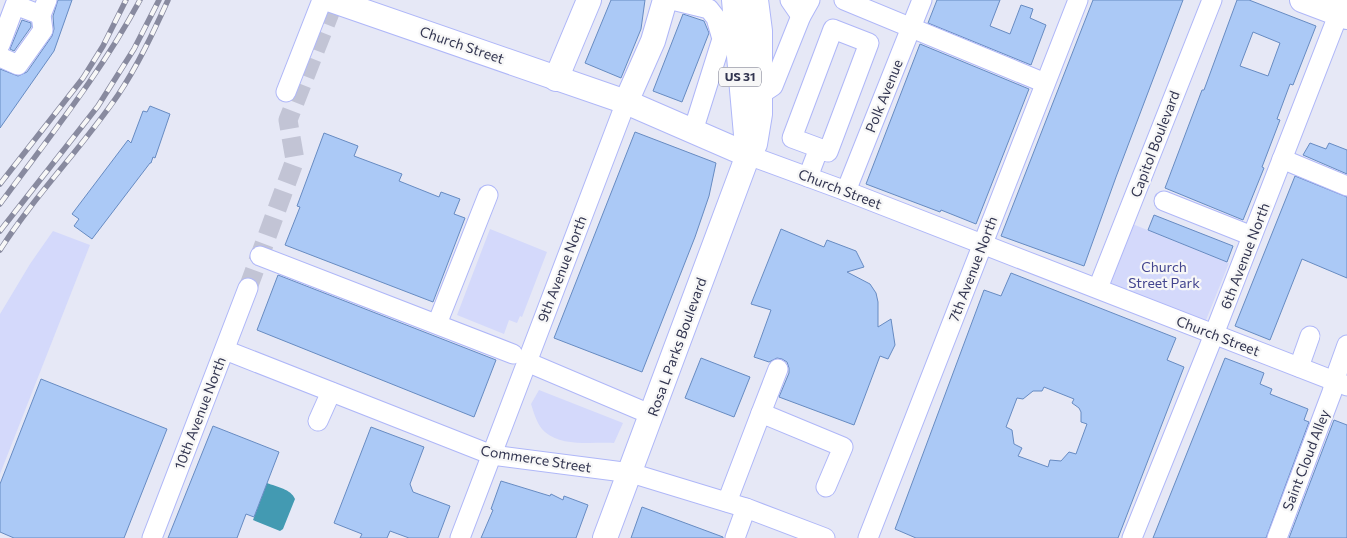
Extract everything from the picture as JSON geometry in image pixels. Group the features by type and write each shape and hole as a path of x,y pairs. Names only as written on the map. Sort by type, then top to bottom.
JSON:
{"main road":[{"name":"Church Street","path":"330,0 626,102 748,155"},
{"path":"556,79 589,0"},
{"name":"9th Avenue North","path":"626,102 653,41 665,0"},
{"name":"Rosa L Parks Boulevard","path":"734,0 748,155"},
{"name":"Rosa L Parks Boulevard","path":"605,538 748,155 755,144 758,134 761,94 760,31 756,0"},
{"path":"1302,0 1343,11"}],"street":[{"path":"286,92 322,0"},
{"path":"672,0 694,3 709,9 716,18 722,39 693,131"},
{"path":"761,94 773,86 806,8 790,0"},
{"path":"844,0 1046,83"},
{"name":"Polk Avenue","path":"846,191 922,0"},
{"name":"7th Avenue North","path":"868,538 1078,0"},
{"name":"Capitol Boulevard","path":"1098,288 1212,0"},
{"path":"0,45 15,5 44,7 43,30 18,65 0,57"},
{"name":"6th Avenue North","path":"1132,538 1214,335 1282,159 1343,11"},
{"path":"833,30 869,43 828,152 819,148 792,138 833,30"},
{"name":"9th Avenue North","path":"460,538 492,456 520,358 626,102"},
{"path":"840,122 869,134"},
{"path":"808,177 819,148"},
{"name":"Church Street","path":"748,155 1098,288 1341,384"},
{"path":"1282,159 1347,186"},
{"path":"437,324 488,195"},
{"path":"1164,202 1252,236"},
{"path":"260,256 437,324 652,415"},
{"name":"10th Avenue North","path":"152,538 248,288"},
{"path":"1299,367 1310,336"},
{"name":"Saint Cloud Alley","path":"1277,538 1332,392 1341,384 1347,345"},
{"name":"Commerce Street","path":"225,350 492,456 630,473 746,508 817,537"},
{"path":"727,502 778,370"},
{"path":"318,421 331,392"},
{"path":"761,413 843,447 826,487"},
{"path":"735,538 746,508"}],"green space":[{"name":"Church Street Park","path":"1125,221 1229,263 1202,330 1098,288"},
{"path":"490,229 547,252 522,317 520,316 517,323 509,320 504,334 457,315"},
{"path":"53,231 90,245 0,474 0,314 30,264"},
{"path":"539,390 623,423 614,443 569,442 552,437 542,429 531,404"}],"shaded area":[{"path":"267,483 287,491 295,499 283,529 280,531 253,520"}],"building":[{"path":"58,0 72,0 54,51 0,128 0,69 18,76 27,72 52,36 54,29 53,16"},
{"path":"611,0 645,0 641,29 621,78 585,63"},
{"path":"937,0 1000,0 990,26 1010,34 1021,5 1033,9 1030,18 1046,25 1031,65 928,23"},
{"path":"1093,0 1183,0 1084,266 1001,236"},
{"path":"1237,0 1249,0 1316,26 1293,85 1290,84 1277,119 1280,120 1262,167 1264,168 1243,220 1165,188 1202,90 1204,90","holes":["1253,32 1280,43 1268,76 1240,66"]},
{"path":"683,14 704,21 709,33 682,102 653,91"},
{"path":"22,20 31,23 31,27 14,51 10,49"},
{"path":"920,44 1029,89 976,224 866,184"},
{"path":"150,106 170,114 155,158 153,157 151,163 92,239 74,226 79,219 72,214 128,140 131,143 143,111 147,112"},
{"path":"635,132 716,163 709,196 695,237 642,372 554,338"},
{"path":"324,133 358,146 354,156 402,174 399,181 439,197 441,192 460,199 454,214 465,218 433,302 285,245 300,207 297,206"},
{"path":"1310,143 1326,149 1329,143 1347,150 1347,174 1303,155"},
{"path":"1295,176 1347,197 1347,278 1302,259 1270,340 1235,326"},
{"path":"1154,215 1233,246 1227,262 1148,230"},
{"path":"781,229 824,247 827,240 856,251 864,267 847,272 870,284 876,293 878,327 891,319 895,345 888,359 880,356 854,425 779,397 789,373 787,362 777,358 769,362 754,357 771,310 751,304"},
{"path":"1011,273 1176,338 1167,360 1184,367 1118,538 916,538 895,529 984,290 1001,296","holes":["1044,387 1074,399 1072,403 1081,412 1081,422 1087,424 1076,454 1069,452 1061,461 1050,460 1048,467 1018,456 1022,448 1014,444 1012,430 1006,427 1017,398 1023,399 1033,391 1042,391"]},
{"path":"278,275 496,360 474,417 257,330"},
{"path":"701,358 750,377 734,417 685,398"},
{"path":"1225,358 1264,373 1260,384 1272,389 1270,394 1308,409 1304,420 1309,422 1266,538 1153,538"},
{"path":"41,379 167,429 124,538 14,538 0,532 0,484"},
{"path":"1334,420 1347,425 1347,538 1289,538"},
{"path":"213,426 279,452 254,517 246,514 237,538 168,538"},
{"path":"371,427 424,447 410,484 413,492 450,506 438,538 409,538 390,531 387,538 360,538 362,534 334,523"},
{"path":"501,481 550,496 551,494 563,500 564,496 588,505 576,538 481,538 493,510 491,509"},
{"path":"642,507 723,537 723,538 631,538"}],"tunnel":[{"path":"248,288 295,160 288,120 335,0"}],"railway":[{"path":"0,184 83,78 103,46 126,0"},
{"path":"0,204 56,129 109,53 140,0"},
{"path":"0,231 98,106 134,49 159,0"},
{"path":"0,250 28,210 118,95 139,60 168,0"}]}
